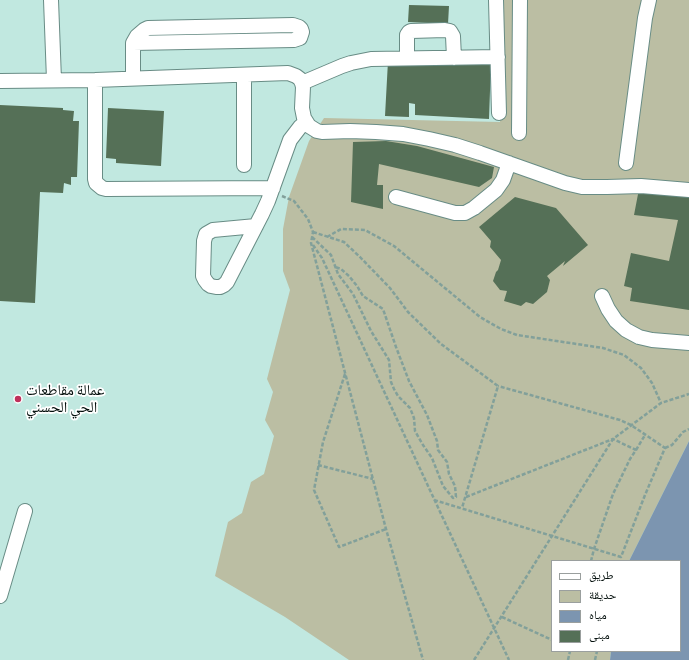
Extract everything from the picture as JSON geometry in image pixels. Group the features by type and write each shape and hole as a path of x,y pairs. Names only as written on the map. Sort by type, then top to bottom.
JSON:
{"street":[{"path":"51,0 54,80"},
{"path":"496,0 499,113"},
{"path":"519,133 520,0"},
{"path":"626,163 645,18 649,0"},
{"path":"133,43 294,40 300,38 302,32 299,27 293,25 148,28 140,32 133,43 133,78"},
{"path":"407,58 407,38 409,32 445,30 450,31 453,36 454,58"},
{"path":"302,82 332,69 371,59 498,58"},
{"path":"0,81 95,80 288,73 296,76 302,82 304,91 302,113 306,122 313,129 322,132 376,132 403,134 429,139 455,145 565,184 582,187 641,186 689,190"},
{"path":"244,75 244,165"},
{"path":"95,80 95,179 102,188 272,190"},
{"path":"256,226 213,230 206,234 204,241 204,276 208,284 211,286 220,287 227,282 256,226 262,214 290,140 306,122"},
{"path":"396,197 455,213 464,213 474,208 496,190 503,180 509,163"},
{"path":"602,296 616,321 626,330 639,337 652,340 689,343"},
{"path":"0,596 25,511"}],"path":[{"path":"272,190 294,202 308,219 312,232 311,243 422,660"},
{"path":"326,236 341,229 365,230 394,246 480,317 501,329 517,335 603,348 624,355 641,368 652,383 661,403"},
{"path":"312,232 344,242 390,288 408,312 441,344 498,386 620,420 665,448"},
{"path":"312,237 331,255 335,267 338,274 353,294 371,331 388,360 391,382 394,389 398,396 410,408 414,418 415,431 432,458 443,486 452,498 456,497 455,486 449,474 447,462 438,450 427,415 409,381 383,309 363,296 349,276 341,269 335,267"},
{"path":"311,243 322,258 509,660"},
{"path":"346,372 323,442 314,490 339,547 386,529"},
{"path":"462,508 498,386"},
{"path":"466,497 613,439 661,403 689,394"},
{"path":"620,560 644,495 665,448 672,445 683,432 689,429"},
{"path":"591,560 612,494 644,435"},
{"path":"613,439 636,450"},
{"path":"474,660 613,439"},
{"path":"318,464 373,479"},
{"path":"434,500 621,557"},
{"path":"501,617 551,640"}],"green space":[{"path":"496,0 689,0 689,441 630,560 551,560 551,652 611,652 610,660 349,660 285,617 215,576 228,522 242,513 251,482 264,474 274,436 265,420 273,392 267,379 290,290 283,271 283,229 289,197 309,141 324,118 500,122"}],"water":[{"path":"689,441 689,660 610,660 611,652 681,652 681,560 630,560"}],"building":[{"path":"409,5 449,6 448,24 408,22"},
{"path":"388,61 491,62 489,119 415,115 415,104 409,103 409,117 385,116"},
{"path":"0,105 63,108 63,110 74,111 73,121 79,121 77,177 71,177 71,185 64,183 63,193 40,192 35,303 0,301"},
{"path":"108,108 164,111 161,166 116,163 116,159 106,158"},
{"path":"386,141 417,146 494,167 492,178 479,187 379,164 377,185 383,185 383,209 351,202 353,142"},
{"path":"639,189 689,195 689,310 630,301 632,288 624,286 631,253 669,261 678,220 634,215"},
{"path":"515,197 556,208 588,245 563,266 565,261 547,276 550,280 547,292 533,304 526,302 521,306 504,301 507,291 500,290 493,281 501,260 490,247 491,241 479,227"}],"place":[{"name":"عمالة مقاطعات الحي الحسني","path":"18,399"}]}
